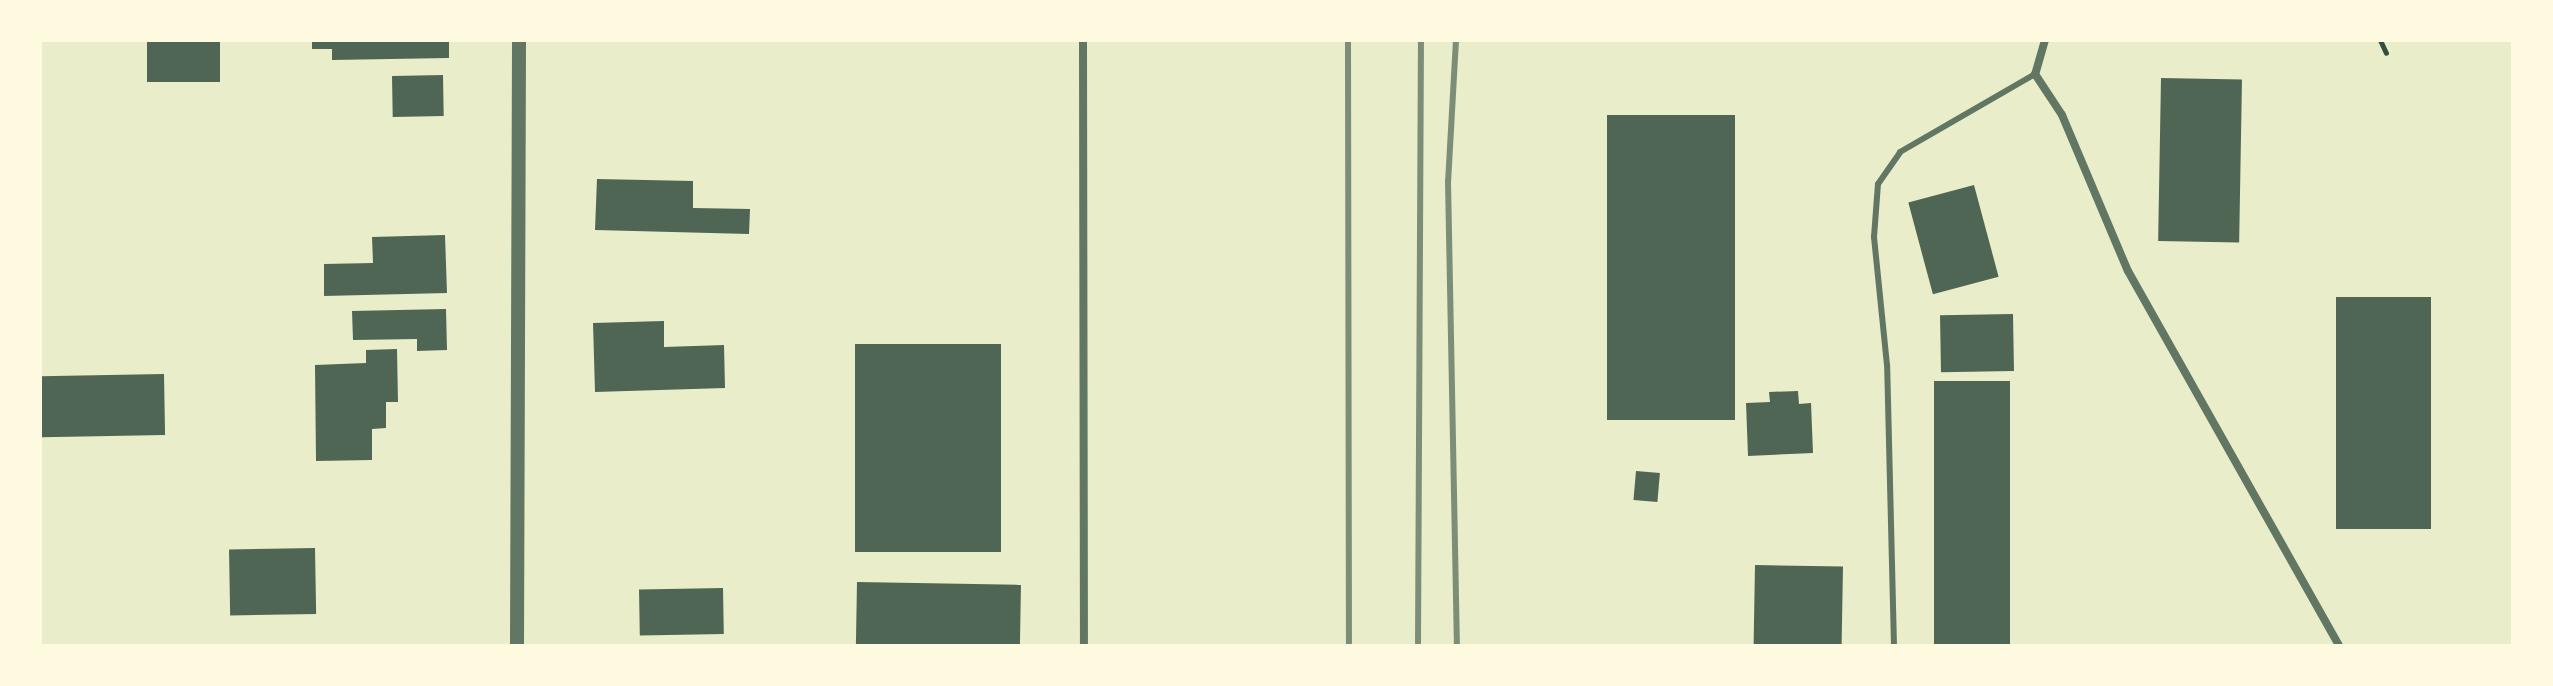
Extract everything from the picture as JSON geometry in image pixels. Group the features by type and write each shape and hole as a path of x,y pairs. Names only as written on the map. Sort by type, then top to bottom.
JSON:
{"street":[{"path":"517,646 519,40"},
{"path":"1083,40 1084,646"},
{"path":"2045,40 2035,74 2062,115 2128,271 2339,646"}],"lane":[{"path":"1894,646 1887,380 1874,237 1878,184 1900,152 2035,74"}],"path":[{"path":"2380,40 2386,53"}],"building":[{"path":"147,40 220,40 220,82 147,82"},
{"path":"312,40 449,40 449,58 332,60 332,49 312,49"},
{"path":"443,75 444,116 393,117 392,76"},
{"path":"2161,78 2242,79 2239,242 2158,241"},
{"path":"1607,115 1735,115 1735,420 1607,420"},
{"path":"597,179 693,181 693,208 750,209 749,234 595,230"},
{"path":"1974,185 1999,277 1933,294 1908,203"},
{"path":"445,235 447,293 324,296 324,264 373,263 372,237"},
{"path":"2336,297 2431,297 2431,529 2336,529"},
{"path":"446,309 447,350 417,351 417,339 353,340 352,311"},
{"path":"2013,314 2014,371 1941,372 1940,315"},
{"path":"664,321 664,347 724,345 725,388 595,392 593,323"},
{"path":"855,344 1001,344 1001,552 855,552"},
{"path":"397,349 398,402 386,402 386,428 372,429 372,460 316,461 315,365 366,363 366,350"},
{"path":"164,374 165,435 41,437 40,376"},
{"path":"1934,381 2010,381 2010,646 1934,646"},
{"path":"1798,391 1799,404 1811,403 1813,453 1748,456 1746,403 1770,402 1769,392"},
{"path":"1636,471 1660,473 1657,502 1633,500"},
{"path":"315,548 316,614 230,615 229,550"},
{"path":"1755,565 1843,567 1842,646 1754,646"},
{"path":"857,582 1021,585 1020,646 856,646"},
{"path":"723,588 724,634 640,635 639,589"}],"railway":[{"path":"1348,40 1349,646"},
{"path":"1418,646 1421,40"},
{"path":"1456,40 1448,181 1457,646"}]}
